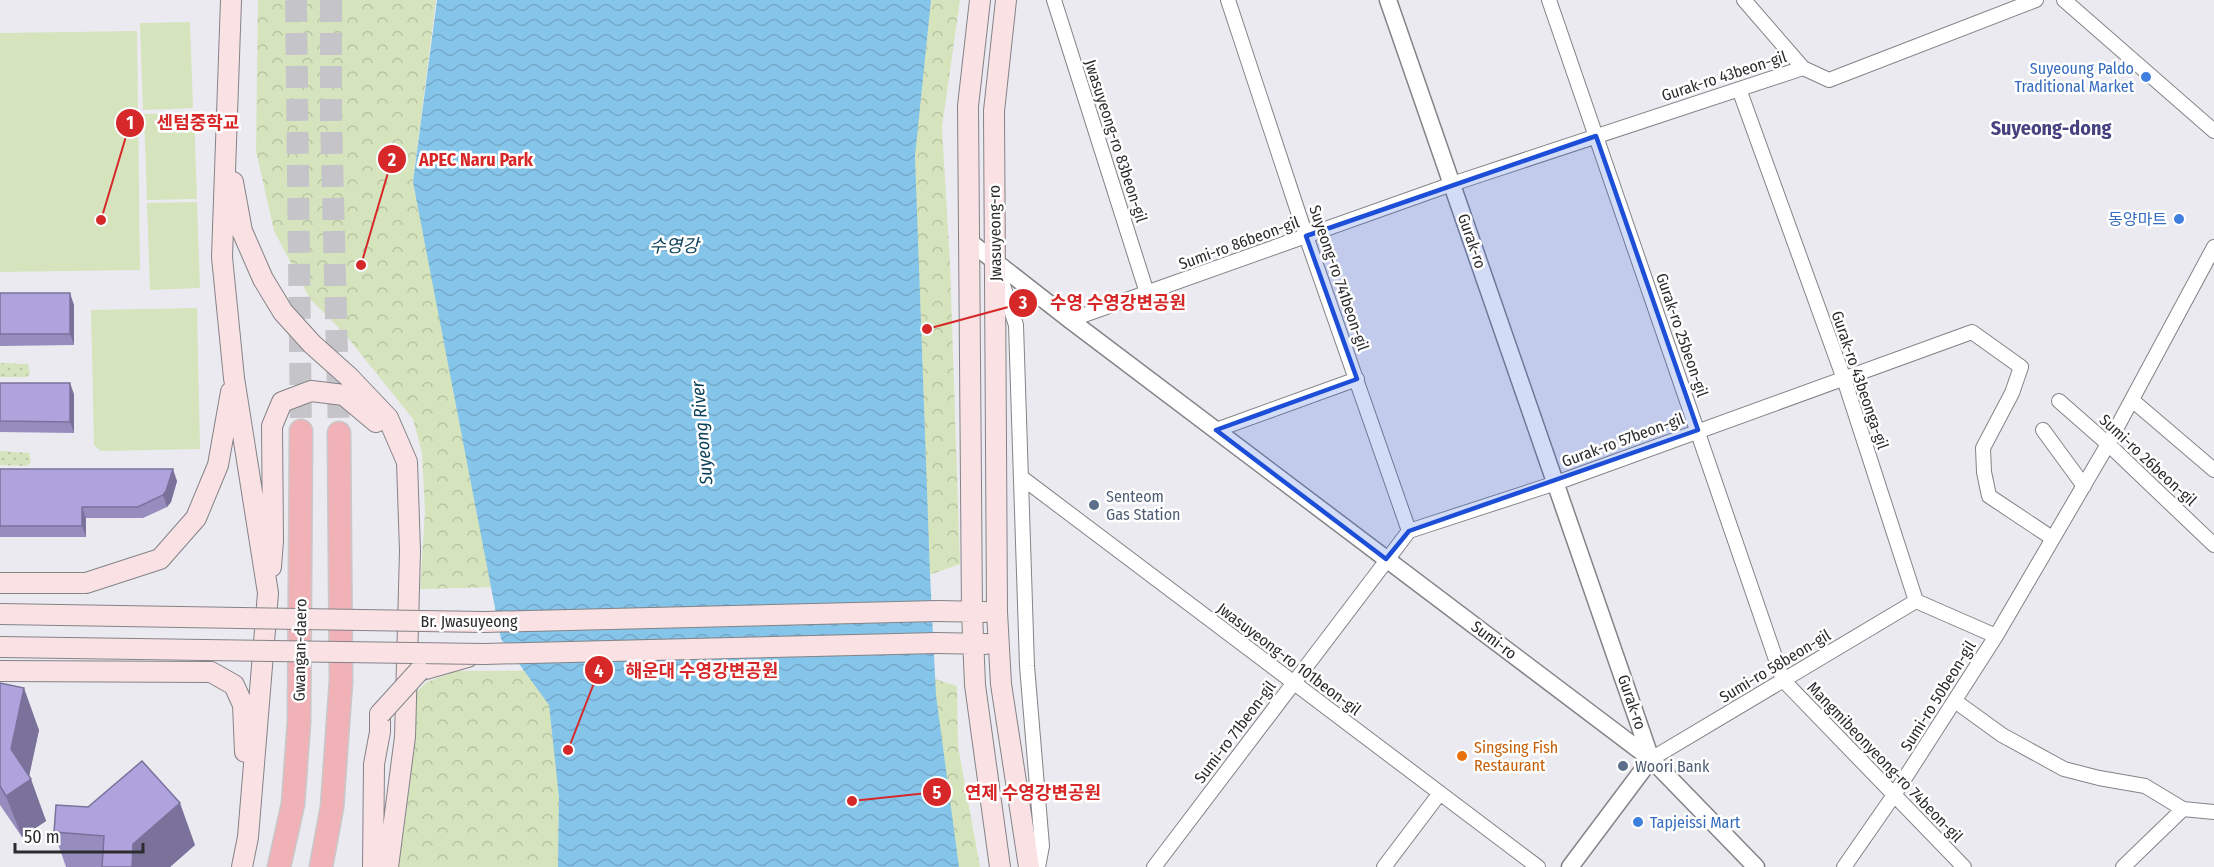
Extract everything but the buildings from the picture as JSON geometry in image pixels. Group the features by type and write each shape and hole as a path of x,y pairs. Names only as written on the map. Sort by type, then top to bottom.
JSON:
{"highway":[{"name":"Gwangan-daero","path":"279,867 293,804 299,722 301,431"},
{"path":"321,867 332,807 341,681 339,433"},
{"path":"332,807 335,867"}],"main road":[{"path":"231,0 222,257 234,378 268,593"},
{"name":"Jwasuyeong-ro","path":"980,0 968,106 972,612 975,685 1000,867"},
{"name":"Jwasuyeong-ro","path":"1006,0 994,111 997,612 1001,684 1029,867"},
{"path":"227,147 242,231 263,279 283,312 312,344 349,377 388,418 407,462 410,551 405,737 388,867"},
{"path":"0,583 87,583 160,559 196,518 218,465 234,378"},
{"path":"242,867 248,837 273,541 272,426 282,402 311,391 344,395 371,416 407,462"},
{"path":"972,612 997,612"},
{"name":"Br. Jwasuyeong","path":"0,614 484,622 972,612"},
{"path":"973,644 998,643"},
{"name":"Br. Jwasuyeong","path":"0,647 484,654 973,644"},
{"path":"373,867 375,764 380,714 419,671 452,660 484,654"},
{"path":"0,671 211,672 234,685 243,705 248,837"}],"street":[{"name":"Jwasuyeong-ro 83beon-gil","path":"1054,0 1147,293"},
{"name":"Suyeong-ro 741beon-gil","path":"1228,0 1306,236 1409,531"},
{"name":"Gurak-ro","path":"1388,0 1652,759"},
{"name":"Gurak-ro 25beon-gil","path":"1549,0 1783,680"},
{"path":"1744,0 1803,68"},
{"name":"Gurak-ro 43beon-gil","path":"1452,184 1803,68 1829,80 2036,0"},
{"path":"2064,0 2214,131"},
{"name":"Gurak-ro 43beonga-gil","path":"1740,88 1844,379 1916,601"},
{"name":"Sumi-ro 86beon-gil","path":"1070,320 1452,184"},
{"name":"Sumi-ro","path":"970,242 1652,759 1756,867"},
{"name":"Sumi-ro 50beon-gil","path":"1844,867 1894,795 1996,636 2108,444 2214,247"},
{"path":"995,260 1016,325 1028,666 1042,846 1038,867"},
{"name":"Gurak-ro 57beon-gil","path":"1556,483 1972,332 2021,367 2012,393 1983,448 1984,472 1989,496 2052,538"},
{"path":"1216,430 1357,380"},
{"name":"Sumi-ro 26beon-gil","path":"2059,400 2214,545"},
{"path":"2132,400 2214,470"},
{"path":"2043,430 2084,486"},
{"name":"Jwasuyeong-ro 101beon-gil","path":"1021,477 1538,867"},
{"path":"1386,559 1409,531 1556,483"},
{"name":"Sumi-ro 71beon-gil","path":"1154,867 1386,559"},
{"path":"1916,601 1996,636"},
{"name":"Sumi-ro 58beon-gil","path":"1652,759 1916,601"},
{"name":"Mangmibeonyeong-ro 74beon-gil","path":"1783,680 1964,867"},
{"path":"1955,701 2001,735 2064,769 2145,786 2183,809 2214,812"},
{"path":"1570,867 1652,759"},
{"path":"1384,867 1440,793"},
{"path":"2123,867 2183,809"}],"highlighted area":[{"path":"1596,136 1698,430 1409,531 1386,559 1216,430 1357,379 1306,236"}],"green space":[{"path":"258,0 436,0 413,182 503,587 420,589 425,512 422,453 413,419 344,333 310,299 274,231 256,151"},
{"path":"914,0 960,0 942,127 950,264 960,564 904,584"},
{"path":"190,22 193,108 143,110 140,23"},
{"path":"137,31 140,270 0,272 0,33"},
{"path":"194,113 197,199 147,200 144,114"},
{"path":"197,202 200,288 150,290 147,203"},
{"path":"197,308 200,449 101,451 94,445 91,310"},
{"path":"0,363 28,364 30,374 26,377 0,377"},
{"path":"0,451 29,453 31,462 27,466 0,465"},
{"path":"903,669 957,686 958,746 980,867 398,867 407,806 413,695 427,682 456,671"}],"water":[{"name":"수영강","path":"437,0 931,0 915,156 936,695 959,867 558,867 559,797 549,705 501,639 413,182"}],"tunnel":[{"path":"296,0 301,431"},
{"path":"331,0 331,118 339,433"}],"place":[{"name":"Suyeoung Paldo Traditional Market","path":"2146,77"},
{"name":"동양마트","path":"2179,219"},
{"name":"센텀중학교","path":"101,220"},
{"name":"APEC Naru Park","path":"361,265"},
{"name":"수영 수영강변공원","path":"927,329"},
{"name":"Senteom Gas Station","path":"1094,505"},
{"name":"해운대 수영강변공원","path":"568,750"},
{"name":"Singsing Fish Restaurant","path":"1462,756"},
{"name":"Woori Bank","path":"1623,766"},
{"name":"연제 수영강변공원","path":"852,801"},
{"name":"Tapjeissi Mart","path":"1638,822"}],"district":[{"name":"Suyeong-dong","path":"2051,128"}],"water label":[{"name":"Suyeong River","path":"702,433"}]}
